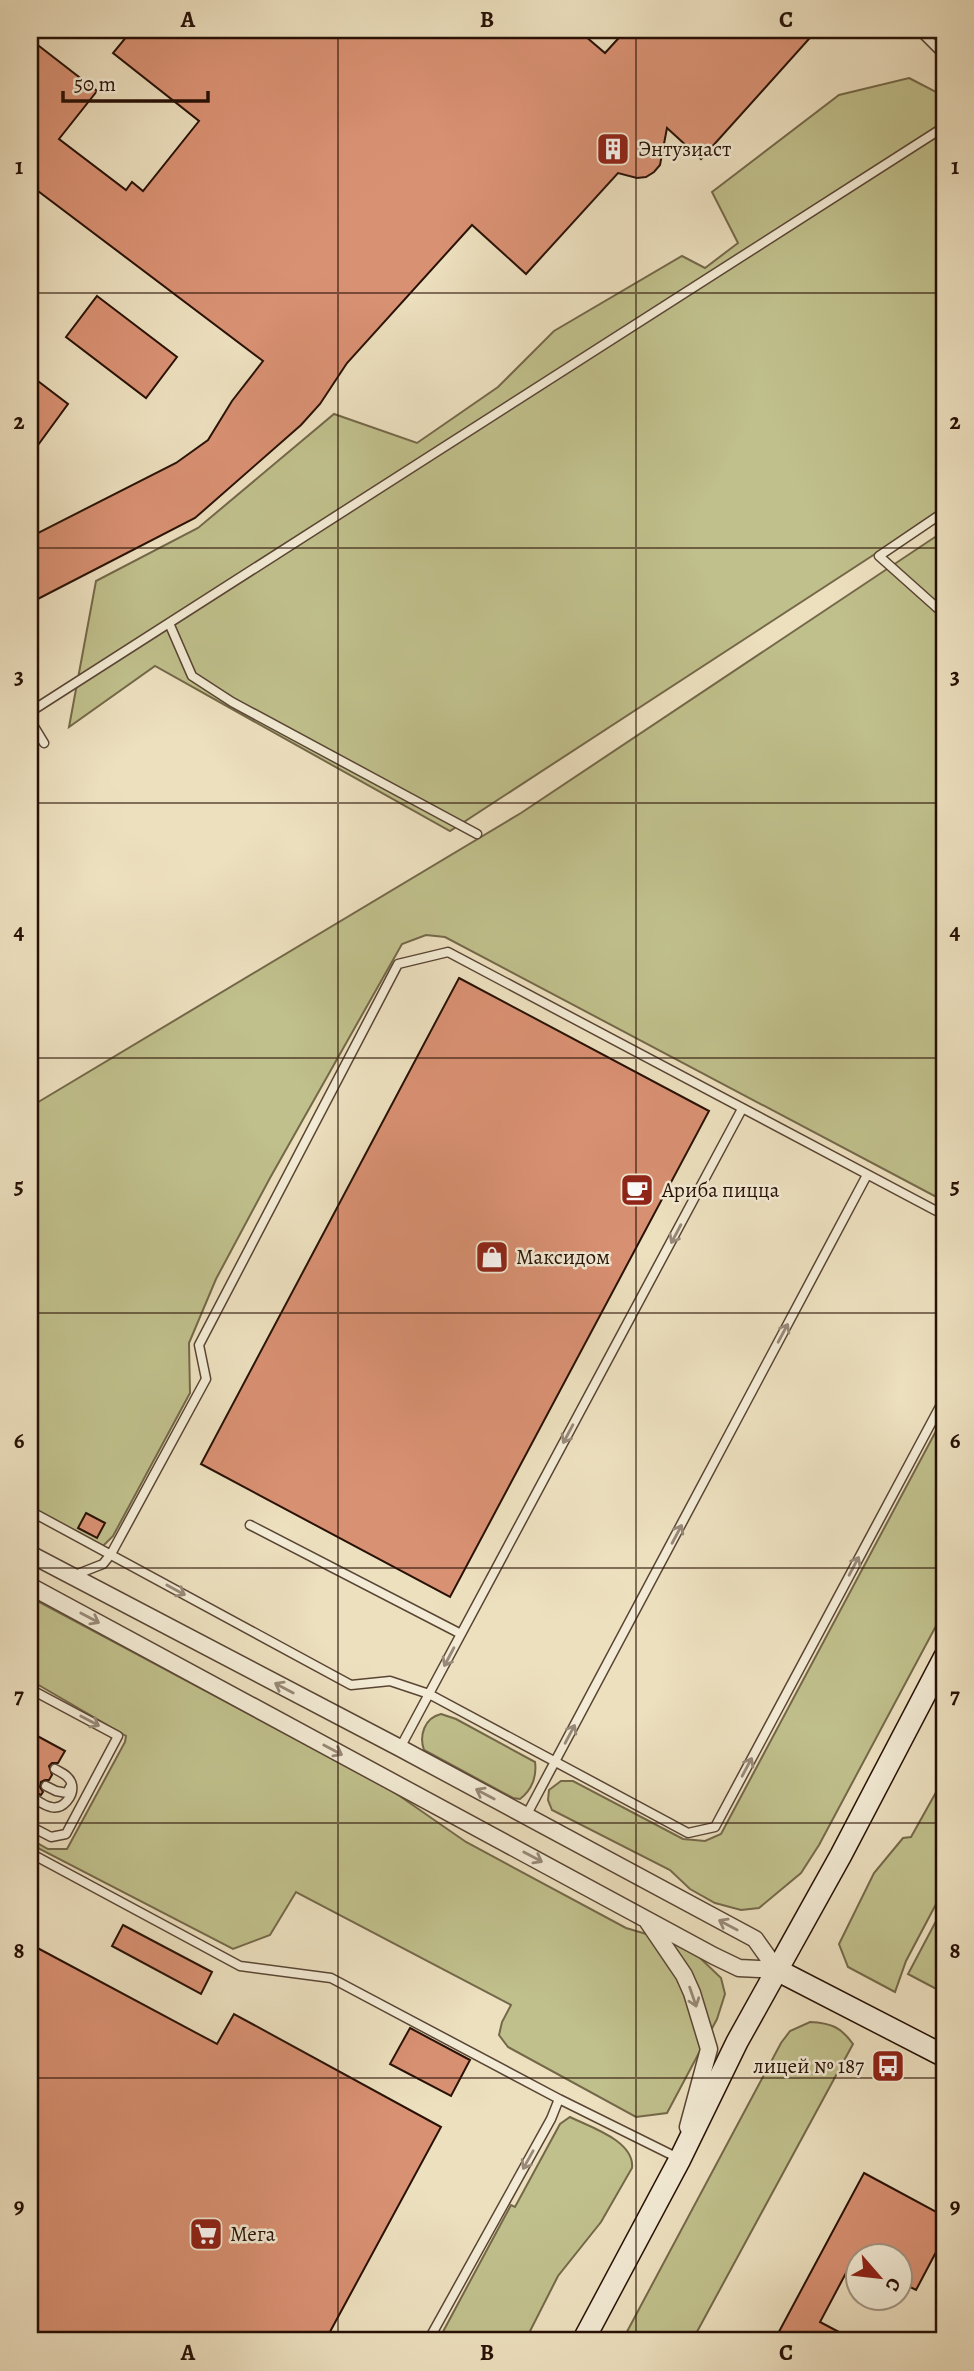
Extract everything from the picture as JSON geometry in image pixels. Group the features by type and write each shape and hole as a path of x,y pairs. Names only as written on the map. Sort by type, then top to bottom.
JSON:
{"main road":[{"path":"583,2341 680,2159 737,2042 841,1855 944,1658"},
{"path":"777,1970 944,2056"}],"street":[{"path":"30,1555 400,1748 755,1939 777,1970"},
{"path":"30,1586 739,1968 777,1970"},
{"path":"645,1917 684,1975 709,2049 680,2159"}],"lane":[{"path":"919,30 944,55"},
{"path":"30,712 944,127"},
{"path":"944,512 879,556 944,614"},
{"path":"169,623 192,676 232,702 477,834"},
{"path":"30,720 44,743"},
{"path":"71,1577 103,1564 111,1554 206,1379 199,1345 398,964 448,952 944,1215"},
{"path":"400,1748 742,1109"},
{"path":"526,1816 867,1175"},
{"path":"30,1511 351,1685 390,1681 429,1694 688,1833 715,1827 944,1399"},
{"path":"250,1525 461,1634"},
{"path":"30,1689 118,1736 66,1834 51,1837 30,1826"},
{"path":"30,1796 51,1808 68,1801 72,1784 67,1776 55,1769"},
{"path":"46,1786 67,1793 72,1784"},
{"path":"30,1853 240,1966 331,1978 559,2099 680,2159"},
{"path":"428,2341 551,2119 559,2099"}],"green space":[{"path":"909,78 944,96 944,509 450,831 155,666 69,727 96,581 198,528 334,414 417,443 498,387 554,331 682,256 705,268 738,243 712,192 839,95"},
{"path":"944,531 944,1201 445,937 426,935 402,944 216,1279 189,1343 190,1393 113,1536 103,1546 30,1507 30,1107 521,813"},
{"path":"944,1416 944,1611 819,1845 801,1873 759,1908 741,1910 715,1903 690,1889 670,1870 552,1810 548,1800 549,1790 561,1781 573,1781 683,1839 705,1841 721,1834"},
{"path":"30,1597 391,1790 466,1842 626,1928 670,1941 696,1954 721,1978 725,1994 717,2019 667,2113 636,2117 508,2047 499,2035 511,2005 296,1892 270,1935 233,1949 30,1844 30,1839 48,1849 67,1849 126,1736 30,1680"},
{"path":"441,1714 456,1719 535,1762 533,1782 528,1791 520,1799 513,1798 424,1750 424,1728 430,1719"},
{"path":"944,1778 944,1889 906,1961 895,1992 848,1967 839,1944 874,1873 903,1838 911,1837"},
{"path":"944,1906 944,1993 908,1974"},
{"path":"810,2022 835,2027 853,2044 692,2341 622,2341 781,2043 790,2031"},
{"path":"570,2117 610,2136 631,2158 632,2168 601,2222 558,2276 525,2341 438,2341 511,2205 515,2207 560,2124"}],"building":[{"path":"132,30 578,30 605,53 626,30 817,30 701,159 667,128 660,165 654,172 637,178 618,173 526,274 472,225 347,363 320,404 301,425 195,518 30,603 30,537 176,463 208,440 232,401 263,361 30,185 30,39 97,91 59,139 126,190 132,182 143,191 199,121 113,53"},
{"path":"97,296 177,357 146,398 66,337"},
{"path":"30,375 68,404 30,456"},
{"path":"459,978 709,1111 450,1597 201,1464"},
{"path":"86,1513 105,1523 97,1538 78,1528"},
{"path":"30,1732 65,1751 58,1763 49,1766 52,1775 49,1780 41,1782 41,1795 30,1790"},
{"path":"123,1925 212,1972 201,1994 112,1946"},
{"name":"Мега","path":"30,1944 217,2044 234,2014 441,2127 325,2341 30,2341"},
{"path":"410,2028 470,2060 451,2096 390,2064"},
{"path":"864,2173 944,2216 944,2237 916,2290 914,2242 844,2242 844,2277 820,2322 856,2341 774,2341"}],"place":[{"name":"Энтузиаст","path":"613,149"},
{"name":"Ариба пицца","path":"637,1190"},
{"name":"Максидом","path":"492,1257"},
{"name":"лицей № 187","path":"888,2066"},
{"name":"Мега","path":"206,2234"}]}
